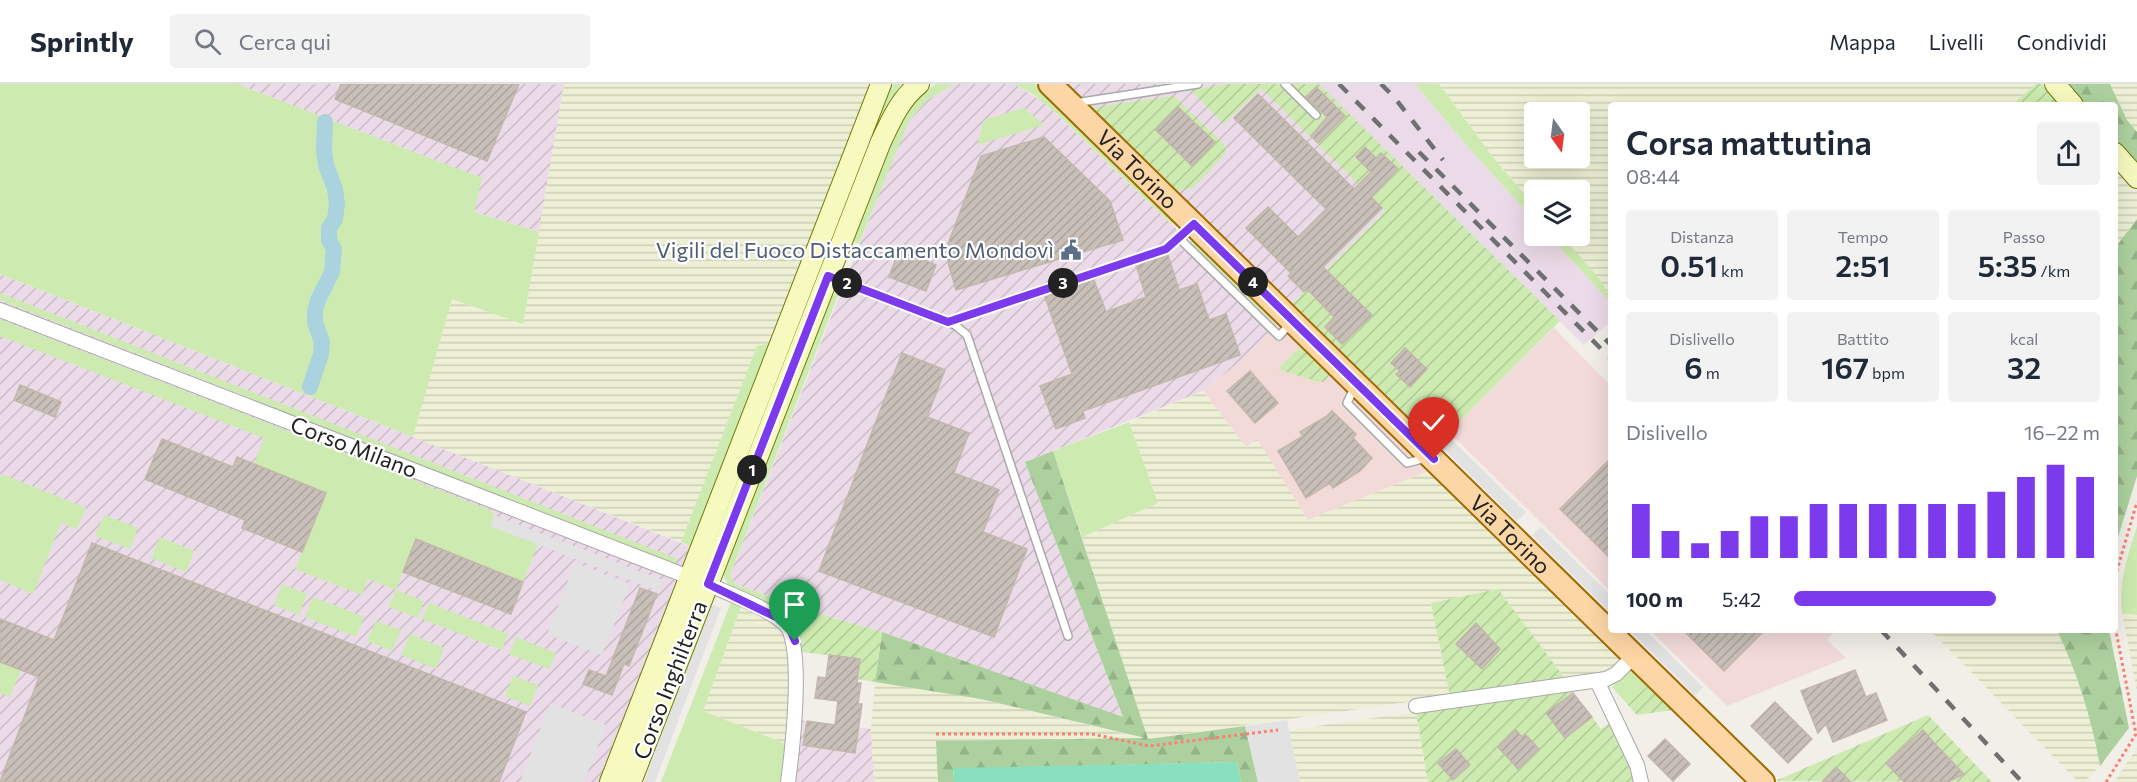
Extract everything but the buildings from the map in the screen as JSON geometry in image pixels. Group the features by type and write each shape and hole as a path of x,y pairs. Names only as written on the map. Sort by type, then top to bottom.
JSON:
{"main road":[{"name":"Via Torino","path":"1050,84 1186,231 1293,321 1608,629"},
{"name":"Via Torino","path":"1612,633 1763,782"}],"street":[{"name":"Corso Inghilterra","path":"610,782 644,721 820,272 881,84"},
{"name":"Corso Inghilterra","path":"820,272 888,126 904,99 920,84"},
{"path":"2055,84 2070,102"},
{"path":"2118,156 2137,178"},
{"name":"Corso Milano","path":"0,310 699,581 778,618 793,634 795,648 794,718 788,782"},
{"path":"1416,706 1597,681 1612,677 1635,655"},
{"path":"1597,681 1637,765 1641,782"},
{"name":"Corso Inghilterra","path":"631,782 644,721"}],"lane":[{"path":"1070,104 1198,84"},
{"path":"1285,84 1316,115"},
{"path":"948,322 1166,249 1186,231"},
{"path":"820,272 948,322 964,331 969,340 1068,636"}],"path":[{"path":"2118,568 2137,502"},
{"path":"2106,782 2136,734 2116,633"},
{"path":"936,734 1092,734 1149,746 1278,730"}],"shaded area":[{"path":"237,84 564,84 539,232 474,212 481,178"},
{"path":"954,84 1014,84 1045,103 1276,325 1242,360 1203,391 1025,462 1123,718 882,632 803,609 735,584 730,575 902,136 909,121 927,100"},
{"path":"1064,84 1319,84 1416,180 1290,306"},
{"path":"1319,84 1415,84 1524,209 1524,246 1558,246 1608,300 1608,324 1584,345"},
{"path":"0,274 694,548 602,782 0,782"},
{"path":"1280,321 1431,470 1308,520 1257,440 1246,447 1203,391 1242,360"},
{"path":"1554,328 1608,383 1608,589 1449,432"},
{"path":"1451,439 1526,512 1517,521 1442,447"},
{"path":"494,515 662,580 658,591 490,526"},
{"path":"1541,527 1608,593 1608,610 1532,535"},
{"path":"575,563 630,584 602,655 547,634"},
{"path":"711,604 721,608 655,782 644,782"},
{"path":"1632,633 1648,633 1703,687 1695,695"},
{"path":"1653,633 1833,633 1827,640 1846,658 1727,706"},
{"path":"550,703 606,725 584,782 520,782"},
{"path":"799,720 871,729 874,782 793,782"},
{"path":"1287,720 1300,782 1258,782 1245,726"}],"green space":[{"path":"0,84 237,84 482,178 474,212 539,232 523,324 452,299 413,437 0,274"},
{"path":"564,84 870,84 859,119 773,342 757,346 681,542 413,437 452,299 523,323"},
{"path":"893,84 901,84 883,119 836,233 834,233"},
{"path":"936,84 954,84 927,100 909,121 859,244 853,241 885,155 896,133 921,96"},
{"path":"1014,84 1035,84 1176,220 1171,224 1056,113 1034,95"},
{"path":"1229,84 1278,84 1281,86 1283,84 1319,84 1560,321 1449,432 1430,445 1290,306 1385,211 1261,88 1224,124 1190,90"},
{"path":"1415,84 1439,84 1496,161 1524,193 1524,209"},
{"path":"1439,84 2036,84 2015,102 1608,102 1608,292 1570,246 1590,246 1590,180 1524,180 1524,193 1496,161"},
{"path":"2036,84 2042,84 2058,102 2015,102"},
{"path":"2067,84 2110,84 2127,120 2137,132 2137,164 2118,142 2118,102 2083,102"},
{"path":"2110,84 2137,84 2137,132 2127,120"},
{"path":"1174,96 1224,144 1226,153 1193,188 1173,191 1089,108"},
{"path":"1024,108 1044,125 977,145 984,120"},
{"path":"2118,169 2137,191 2137,219 2118,244"},
{"path":"2137,219 2137,476 2118,537 2118,244"},
{"path":"1194,238 1280,321 1276,325 1190,242"},
{"path":"1558,246 1570,246 1598,278 1608,294 1608,300"},
{"path":"0,293 678,559 675,565 0,300"},
{"path":"839,293 730,575 735,584 803,609 802,652 796,630 729,588 723,574 830,298"},
{"path":"0,319 490,510 494,515 490,526 538,544 523,582 416,540 396,590 368,579 362,595 295,569 326,493 254,464 264,438 0,336"},
{"path":"773,342 694,548 681,542 757,346"},
{"path":"1303,344 1332,373 1323,382 1278,369"},
{"path":"787,350 791,351 714,551 710,549"},
{"path":"1203,391 1246,447 1257,439 1308,520 1431,470 1618,655 1619,664 1613,672 1567,681 1497,589 1431,603 1450,696 1148,739 936,741 938,782 874,782 871,729 875,682 981,699 1147,739 1082,537 1158,503 1129,422"},
{"path":"1129,422 1158,503 1082,537 1053,451"},
{"path":"1053,451 1148,739 1245,726 1258,782 1241,782 1237,762 953,769 954,782 938,782 936,741 1145,738 981,699 875,682 882,632 1123,717 1025,462"},
{"path":"2,474 86,508 77,529 61,523 33,594 0,580 0,478"},
{"path":"104,515 138,528 130,549 95,536"},
{"path":"2137,526 2137,615 2122,613 2121,590"},
{"path":"160,537 194,551 186,572 151,558"},
{"path":"282,584 307,594 299,615 274,605"},
{"path":"1498,589 1567,681 1450,696 1431,603"},
{"path":"396,590 424,601 418,618 389,607"},
{"path":"313,597 364,617 356,637 305,617"},
{"path":"731,602 741,607 703,711 786,744 782,782 661,782"},
{"path":"429,603 508,634 502,650 422,619"},
{"path":"741,607 775,624 786,637 790,655 786,744 703,711"},
{"path":"803,609 882,632 875,682 857,679 859,659 802,652"},
{"path":"2122,613 2137,615 2137,692"},
{"path":"376,621 401,630 392,651 367,641"},
{"path":"1933,633 2058,633 2068,653 2094,731 2100,766 2084,782 2078,782"},
{"path":"2058,633 2110,633 2129,728 2100,766 2093,731 2071,663"},
{"path":"410,634 444,648 436,669 401,655"},
{"path":"516,637 556,653 549,669 509,654"},
{"path":"0,662 21,670 10,697 0,693"},
{"path":"1631,667 1649,685 1627,704 1612,687"},
{"path":"513,676 538,685 530,706 505,696"},
{"path":"1649,685 1673,710 1637,715 1627,704"},
{"path":"1570,689 1573,693 1546,714 1557,728 1579,727 1592,717 1601,729 1611,722 1637,782 1428,782 1416,712"},
{"path":"1416,712 1428,782 1300,782 1289,730"},
{"path":"1928,715 1992,782 1775,781"},
{"path":"2137,748 2137,782 2114,782"},
{"path":"1237,762 1241,782 954,782 953,768"}],"waterway":[{"path":"310,387 321,354 322,342 315,322 315,311 332,272 334,249 329,240 329,228 335,219 337,204 335,189 326,165 325,122"}],"railway":[{"path":"1339,84 1608,356"},
{"path":"1381,84 1394,97 1443,160"},
{"path":"1419,152 1608,342"},
{"path":"1884,633 2022,782"}],"place":[{"name":"Vigili del Fuoco Distaccamento Mondovì","path":"1071,250"}],"route":[{"path":"795,641 790,629 778,618 708,584 828,276 948,322 1166,249 1194,224 1434,459"}]}
